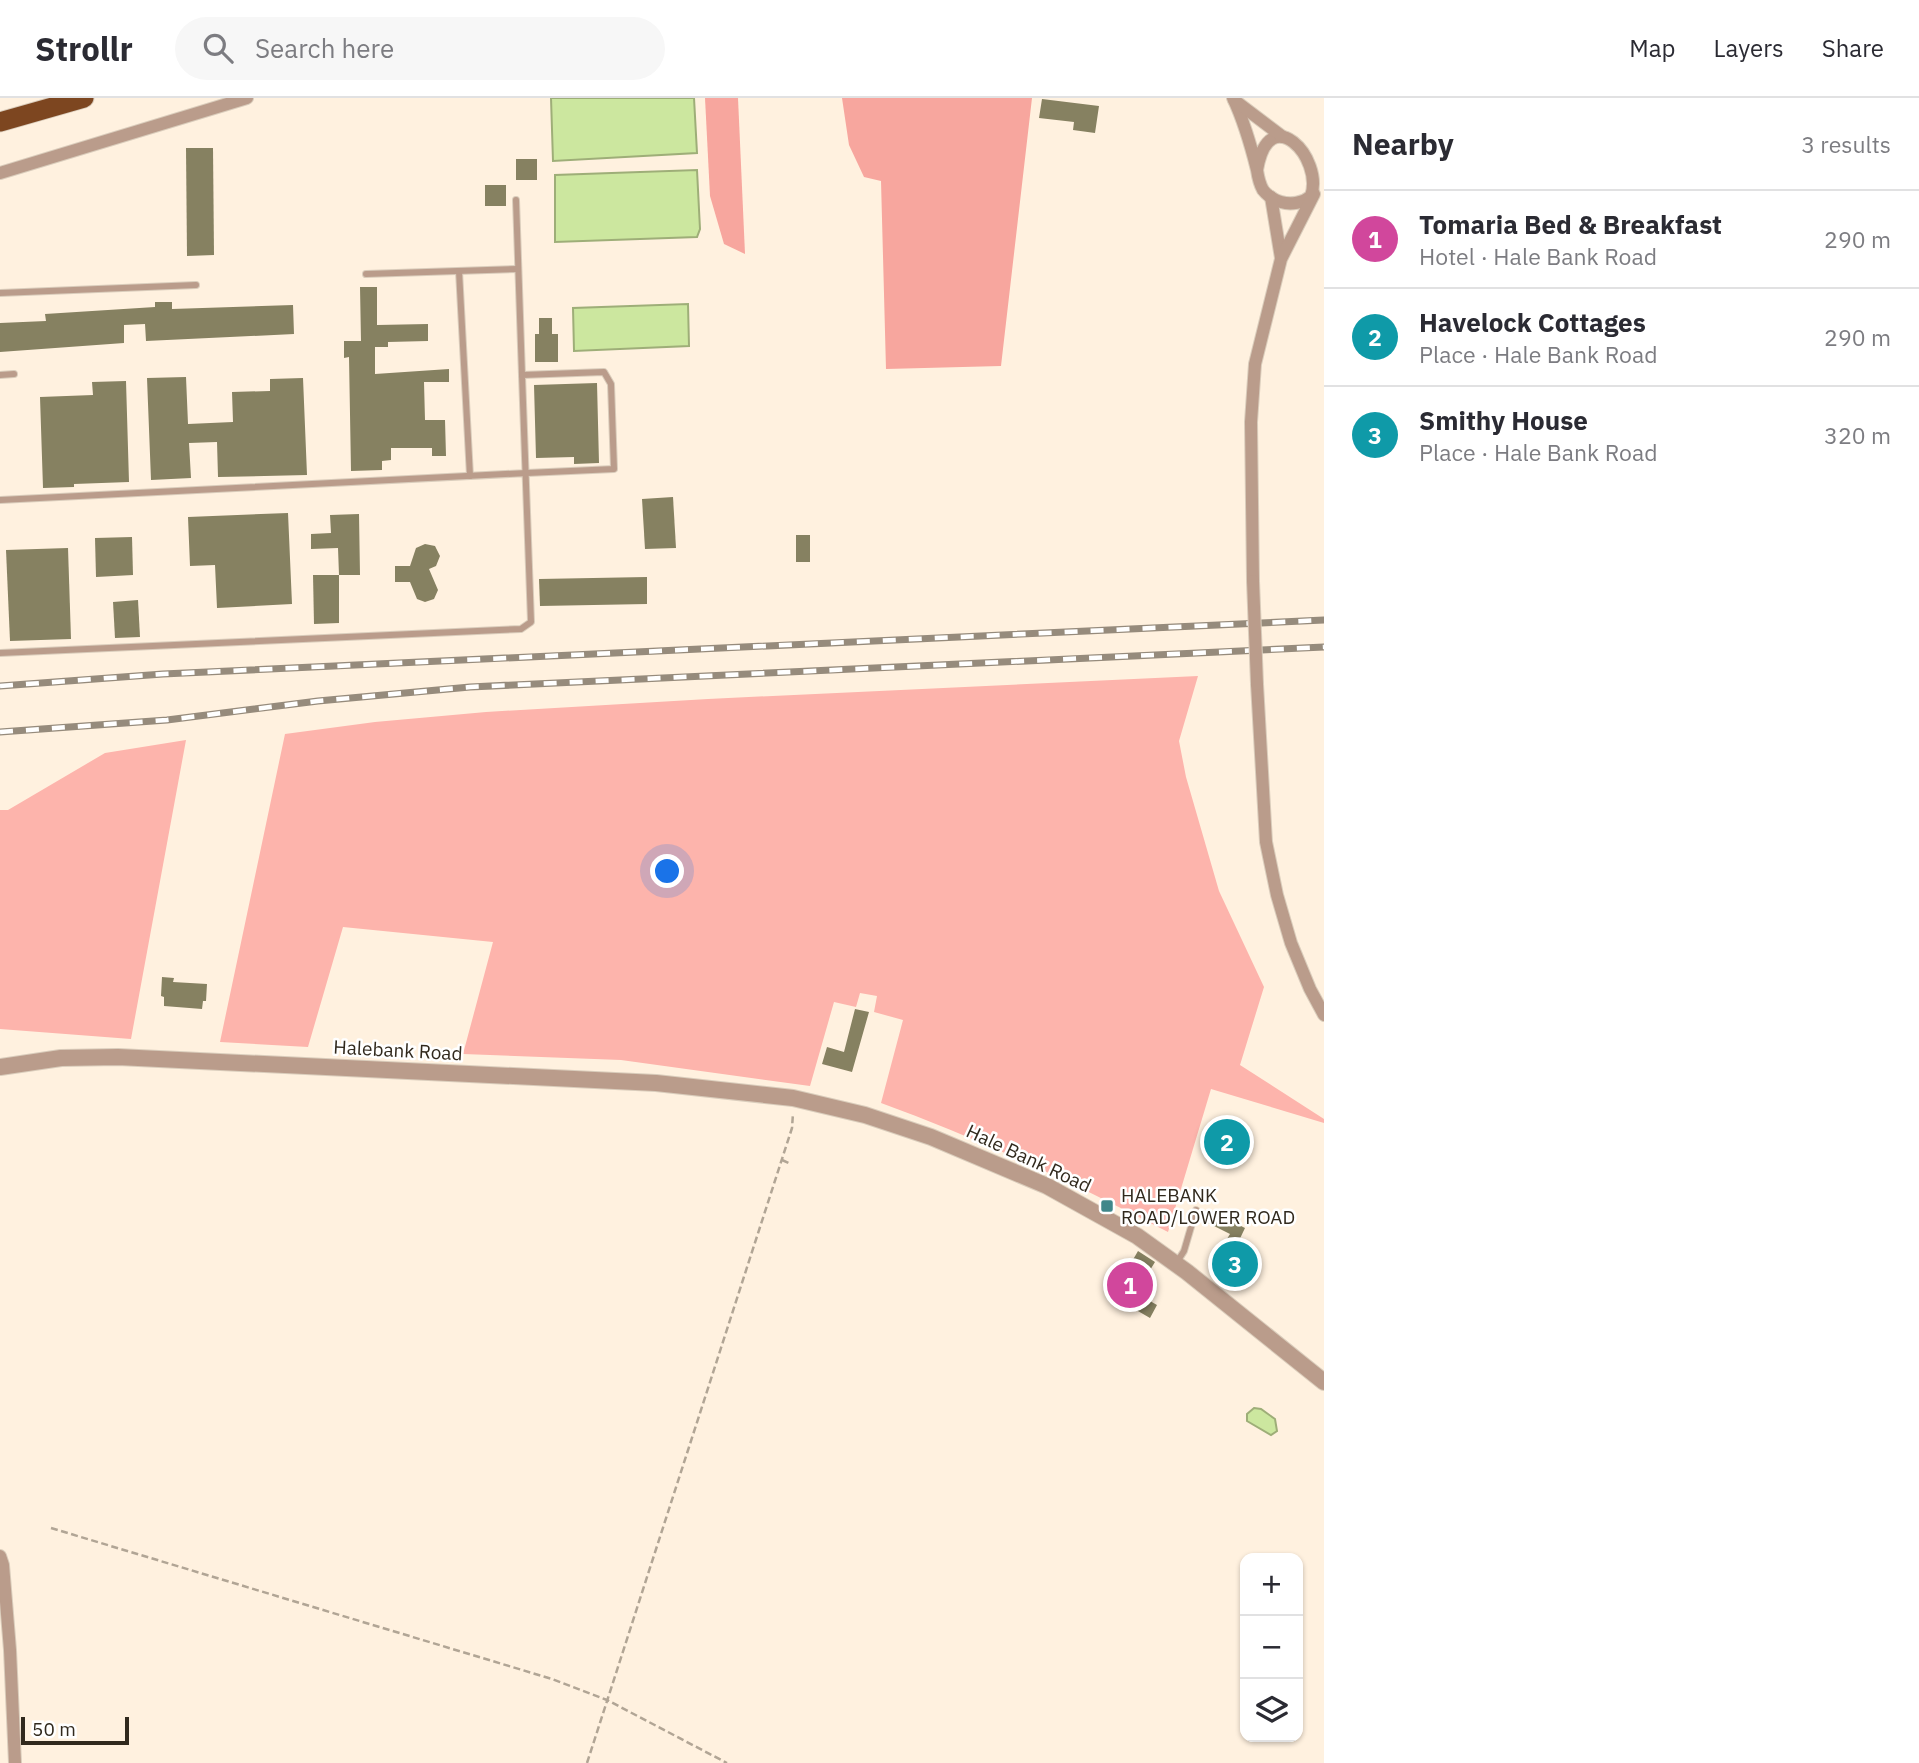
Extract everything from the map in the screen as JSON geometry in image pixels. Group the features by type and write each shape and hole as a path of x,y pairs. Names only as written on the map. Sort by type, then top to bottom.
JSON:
{"highway":[{"path":"0,122 84,98"}],"street":[{"path":"0,173 247,98"},
{"path":"1233,99 1283,137"},
{"path":"1233,99 1258,180 1271,197 1281,259"},
{"path":"1257,170 1264,150 1271,142 1293,136 1305,139 1314,146"},
{"path":"1324,166 1320,186 1281,259 1255,364 1251,422 1253,581 1266,842 1291,943 1324,1015"},
{"path":"1271,197 1291,204 1301,202 1320,186"},
{"name":"Halebank Road","path":"0,1066 61,1058 137,1058 656,1083 793,1098"},
{"name":"Hale Bank Road","path":"793,1098 865,1115 931,1137 1047,1186 1138,1236 1324,1382"},
{"path":"0,1556 10,1650 15,1763"}],"lane":[{"path":"0,653 522,629 531,622 516,200"},
{"path":"366,274 519,269"},
{"path":"459,271 470,476"},
{"path":"0,293 196,285"},
{"path":"0,500 614,469 611,384 604,372 522,375"},
{"path":"0,375 15,374"},
{"path":"1176,1264 1184,1251 1196,1210"}],"path":[{"path":"587,1763 792,1128 793,1098"},
{"path":"782,1160 791,1164"},
{"path":"51,1528 552,1679 607,1699 727,1763"}],"shaded area":[{"path":"551,98 694,98 697,153 553,161"},
{"path":"705,98 738,98 745,254 724,244 710,196"},
{"path":"842,98 1032,98 1001,366 886,369 881,181 864,177 849,145"},
{"path":"697,170 700,229 697,237 555,242 555,175"},
{"path":"688,304 689,346 574,351 573,308"},
{"path":"1198,676 1179,741 1186,777 1219,891 1264,987 1240,1065 1324,1119 1324,1123 1211,1089 1168,1232 1026,1163 881,1103 903,1020 874,1012 877,996 860,993 856,1007 834,1002 810,1086 621,1060 463,1054 493,942 343,927 308,1047 220,1042 285,734 375,722 486,712"},
{"path":"186,740 131,1039 0,1029 0,810 8,810 105,753"},
{"path":"1254,1408 1261,1409 1275,1419 1277,1431 1271,1435 1247,1421 1247,1414"}],"building":[{"path":"1042,99 1099,106 1095,133 1073,130 1074,122 1039,118"},
{"path":"186,148 213,148 214,255 187,256"},
{"path":"516,159 537,159 537,180 516,180"},
{"path":"485,185 506,185 506,206 485,206"},
{"path":"360,287 377,287 377,325 428,324 428,341 388,342 388,347 375,347 375,374 449,369 449,382 424,382 425,420 445,420 446,456 432,456 432,448 391,448 391,460 382,461 382,470 351,471 349,357 344,358 344,341 361,341"},
{"path":"155,302 172,302 172,309 293,305 294,334 146,341 145,324 124,325 124,343 0,352 0,323 46,321 45,314 155,307"},
{"path":"539,318 552,318 552,334 558,334 558,362 535,362 535,334 539,334"},
{"path":"186,377 188,424 233,422 232,392 270,391 270,379 303,378 307,475 218,477 217,442 189,443 191,478 151,480 147,378"},
{"path":"126,381 129,482 43,488 40,397 93,395 92,382"},
{"path":"597,383 599,463 574,464 574,457 536,458 534,385"},
{"path":"673,497 676,548 645,549 642,499"},
{"path":"288,513 292,604 217,608 215,565 190,566 188,517"},
{"path":"359,514 360,575 339,575 338,548 311,549 311,534 331,533 330,515"},
{"path":"796,535 810,535 810,562 796,562"},
{"path":"132,537 133,575 96,577 95,538"},
{"path":"425,544 435,546 440,556 436,566 429,569 438,590 434,599 425,602 417,599 410,582 395,582 395,566 410,566 416,548"},
{"path":"68,548 71,639 10,641 6,550"},
{"path":"313,575 339,575 339,623 314,624"},
{"path":"647,577 647,604 540,606 539,579"},
{"path":"138,600 140,637 115,638 113,602"},
{"path":"162,977 174,978 173,982 207,984 206,1001 203,1001 202,1009 164,1006 164,997 161,996"},
{"path":"855,1009 869,1012 852,1072 822,1064 827,1047 844,1052"},
{"path":"1208,1126 1251,1137 1245,1158 1203,1147"},
{"path":"1211,1211 1245,1228 1235,1249 1224,1244 1230,1234 1206,1222"},
{"path":"1138,1251 1155,1262 1136,1293 1157,1305 1150,1318 1112,1296"},
{"path":"1233,1253 1247,1263 1238,1276 1224,1266"}],"railway":[{"path":"0,686 163,674 1324,620"},
{"path":"0,732 167,720 318,701 470,687 1324,647"}],"place":[{"name":"Havelock Cottages","path":"1227,1142"},
{"name":"HALEBANK ROAD/LOWER ROAD","path":"1107,1206"},
{"name":"Smithy House","path":"1235,1264"},
{"name":"Tomaria Bed & Breakfast","path":"1130,1285"}]}
